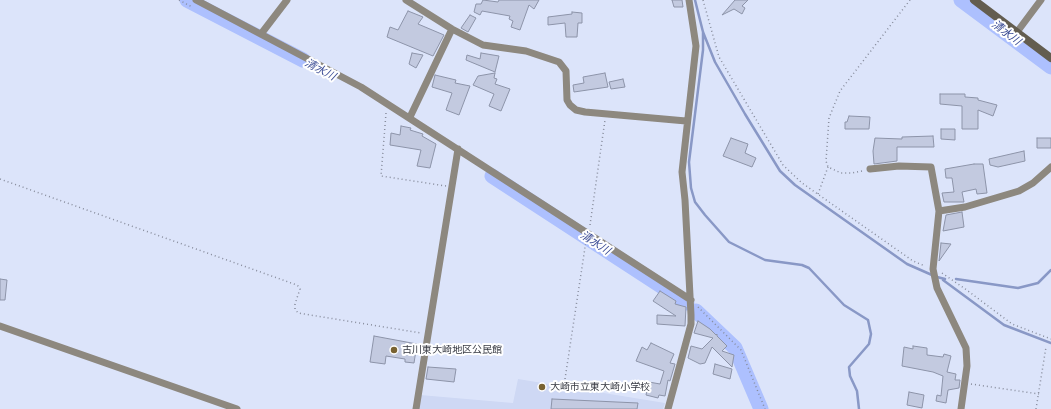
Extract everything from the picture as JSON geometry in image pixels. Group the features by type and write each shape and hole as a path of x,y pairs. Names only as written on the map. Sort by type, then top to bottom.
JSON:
{"street":[{"path":"196,0 361,87 410,117 587,237 690,300"},
{"path":"261,34 287,0"},
{"path":"406,0 452,29 483,46 526,51 559,62 566,71 567,100 576,110 686,121"},
{"path":"668,409 691,324 685,200 682,172 686,121 696,46 689,0"},
{"path":"974,0 1051,58"},
{"path":"1017,32 1041,0"},
{"path":"410,117 452,29"},
{"path":"416,409 426,334 458,149"},
{"path":"870,169 898,166 931,167 939,211 934,274 966,348 967,366 962,409"},
{"path":"939,211 965,207 1019,191 1033,183 1051,166"},
{"path":"0,326 237,409"}],"path":[{"path":"179,0 193,7"},
{"path":"703,0 719,57 776,156 792,175 913,261 934,274 964,288 1012,324 1051,339"},
{"path":"818,194 828,167 826,162 829,118 840,92 910,0"},
{"path":"382,110 387,113 380,173 381,176 452,187"},
{"path":"565,379 606,114"},
{"path":"828,167 841,173 852,173 870,169"},
{"path":"0,179 294,284 298,286 300,290 295,304 295,310 298,313 426,334"},
{"path":"690,300 741,350 765,409"},
{"path":"1036,409 1046,347"},
{"path":"965,384 1039,394"}],"shaded area":[{"name":"大崎市立東大崎小学校","path":"518,379 665,403 663,409 419,409 420,395 513,403"}],"building":[{"path":"483,0 498,2 499,0 539,0 534,9 529,5 520,30 511,27 513,21 509,19 510,16 482,11 480,15 474,12 476,4 481,4"},
{"path":"672,0 682,0 683,7 674,7"},
{"path":"735,0 748,0 742,6 745,8 742,14 734,9 722,15"},
{"path":"408,11 423,17 418,24 444,35 433,56 387,37 390,27 398,30"},
{"path":"572,12 582,13 582,23 578,23 577,37 566,37 565,23 548,25 548,17 572,14"},
{"path":"470,15 476,18 468,32 461,28"},
{"path":"412,53 423,55 416,68 409,64"},
{"path":"481,53 499,56 495,72 466,60 467,55 480,59"},
{"path":"495,73 494,78 497,79 495,84 510,89 501,111 489,106 494,94 473,85 478,76"},
{"path":"605,73 608,87 574,92 573,85 584,83 583,77"},
{"path":"435,75 456,80 455,83 470,86 459,115 446,110 452,93 432,87"},
{"path":"623,79 625,87 611,89 609,82"},
{"path":"940,94 965,94 965,97 978,98 978,100 997,105 993,116 978,110 978,129 962,129 962,106 940,104"},
{"path":"849,116 870,117 869,129 845,129 845,122 847,122"},
{"path":"401,126 411,128 410,130 423,134 422,136 436,144 430,168 417,166 421,150 390,145 391,133 400,135"},
{"path":"941,129 955,129 955,140 941,139"},
{"path":"933,136 934,147 897,147 897,161 874,164 873,151 875,138 902,139 902,137"},
{"path":"731,138 748,144 745,153 756,158 752,167 723,156"},
{"path":"1037,138 1051,138 1051,148 1037,148"},
{"path":"1024,151 1025,161 998,167 990,165 989,159"},
{"path":"983,164 987,193 977,194 976,189 962,192 964,202 944,202 942,193 954,192 952,178 946,178 945,169"},
{"path":"962,212 964,227 943,231 946,215"},
{"path":"941,243 951,244 939,261"},
{"path":"0,279 7,280 5,300 0,300"},
{"path":"660,291 676,301 675,304 686,307 685,326 657,324 657,315 676,316 653,301"},
{"path":"698,321 716,335 717,334 717,336 727,346 722,351 734,355 732,367 712,347 705,363 700,364 688,358 691,346 702,349 713,338 694,333"},
{"name":"古川東大崎地区公民館","path":"374,336 417,344 414,363 405,362 405,359 386,356 385,364 370,362"},
{"path":"651,343 674,354 670,363 675,364 670,381 668,380 665,396 659,395 658,398 646,395 649,382 660,384 664,371 636,361 642,347 647,350"},
{"path":"913,346 927,348 927,355 943,357 944,354 951,356 947,372 956,374 955,380 960,380 959,388 948,390 946,403 936,401 937,395 941,396 943,376 933,372 902,366 904,347 913,349"},
{"path":"715,364 732,369 730,379 713,374"},
{"path":"428,367 456,369 454,382 426,379"},
{"path":"909,392 924,395 922,408 907,405"},
{"path":"552,399 638,403 637,409 551,409"}],"waterway":[{"name":"清水川","path":"187,0 303,60"},
{"path":"695,0 703,32 715,62 780,171 795,185 907,264 932,275"},
{"name":"清水川","path":"961,0 1051,67"},
{"path":"703,32 703,50 689,162 691,188 695,202 729,242 765,260 802,265 809,268 844,305 868,320 871,334 869,344 849,367 850,376 857,391 859,409"},
{"name":"清水川","path":"492,176 687,303"},
{"path":"956,279 1018,288 1038,283 1051,270"},
{"path":"937,277 945,279"},
{"path":"943,280 1004,325 1051,343"},
{"name":"清水川","path":"696,311 735,348 761,409"}],"place":[{"name":"古川東大崎地区公民館","path":"394,350"},
{"name":"大崎市立東大崎小学校","path":"542,387"}]}
